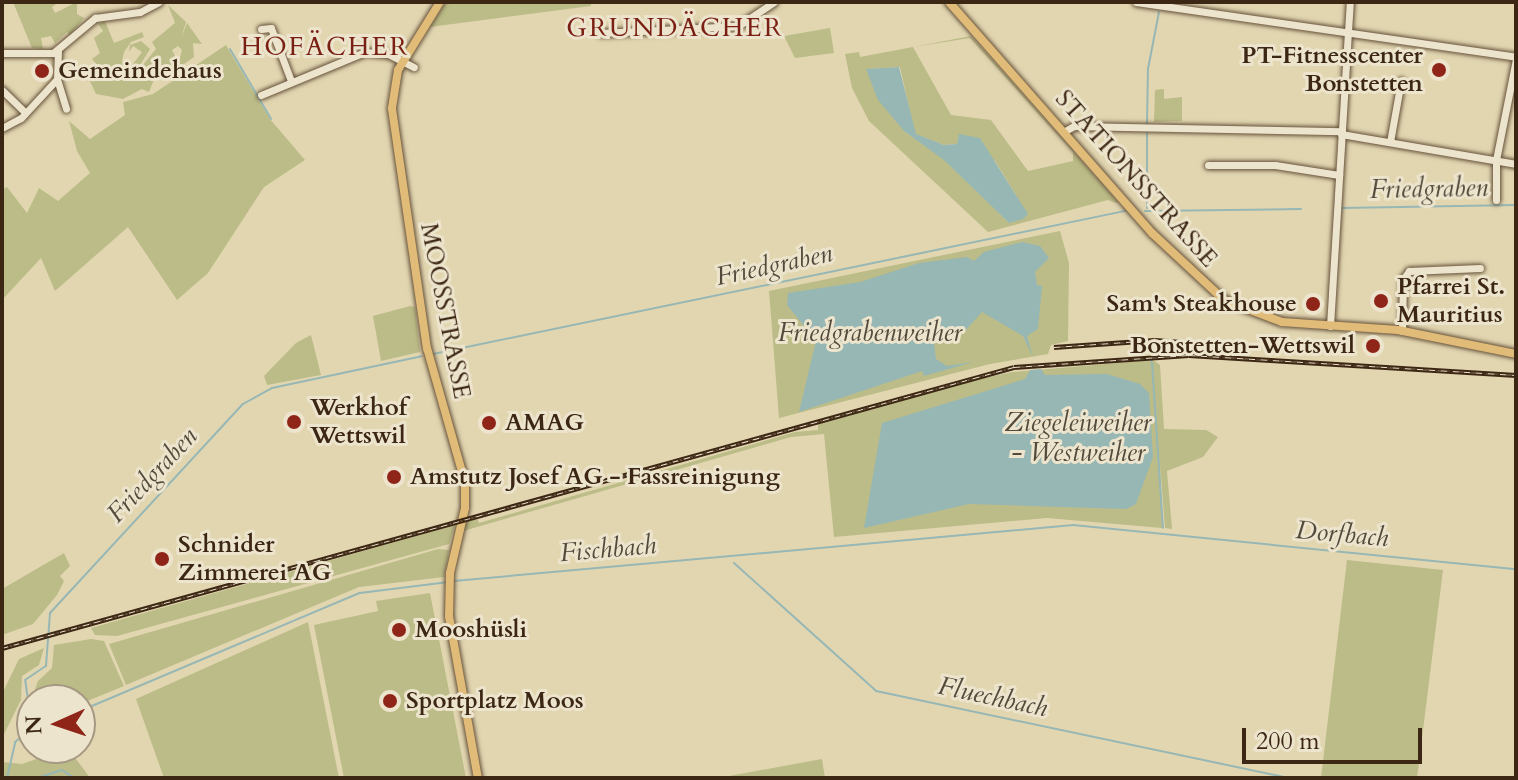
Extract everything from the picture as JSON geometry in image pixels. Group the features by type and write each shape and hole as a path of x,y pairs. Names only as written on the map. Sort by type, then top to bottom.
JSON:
{"main road":[{"name":"MOOSSTRASSE","path":"440,2 402,62 392,109 409,239 430,362 466,493 450,586 454,656 478,778"},
{"name":"STATIONSSTRASSE","path":"949,2 1152,233 1214,293 1273,320 1402,331 1516,354"}],"street":[{"path":"2,53 58,51 95,18 140,12 159,2"},
{"path":"601,33 738,26 774,2"},
{"path":"1136,2 1516,58 1496,160 1496,200"},
{"path":"1330,326 1350,2"},
{"path":"261,29 271,28 291,81"},
{"path":"58,51 57,79 66,109"},
{"path":"261,95 365,52 388,54 414,67"},
{"path":"2,128 21,118 23,110 57,79"},
{"path":"1390,142 1401,81"},
{"path":"2,90 23,110"},
{"path":"1065,131 1074,126 1342,132 1516,164"},
{"path":"1208,165 1275,165 1339,175"},
{"path":"1402,331 1403,279 1409,271 1480,268"}],"green space":[{"path":"13,2 59,2 52,7 55,13 77,2 77,14 84,18 70,35 67,32 55,43 51,36 41,38 43,49 32,48"},
{"path":"446,2 591,2 591,6 430,27"},
{"path":"168,5 186,22 181,38 187,23 202,44 193,43 194,57 177,69 182,50 178,46 172,50 176,58 173,73 155,77 149,92 142,89 123,99 96,94 86,73 93,82 104,73 92,59 100,53 94,38 103,31 98,24 105,21 114,43 142,32 144,37 131,42 122,61 131,67 142,52 133,46 129,52 130,45 141,41 150,49 132,78 156,49 152,42 175,23"},
{"path":"830,28 834,53 795,58 784,36"},
{"path":"971,36 1118,202 1108,200 988,232 869,121 852,88 845,54 859,52 860,57","holes":["970,38 1073,152 1073,161 1028,171 991,120 951,115 913,47","900,67 915,134 944,145 957,144 959,135 995,161 1016,195 1009,223 945,160 904,131 867,69"]},
{"path":"226,45 270,119 305,160 264,187 208,273 177,300 128,227 55,291 41,258 2,300 2,190 7,187 27,213 39,188 58,201 90,173 77,151 69,121 90,139 125,115 123,102 153,94"},
{"path":"1164,89 1164,99 1182,97 1182,121 1154,122 1155,90"},
{"name":"Friedgrabenweiher","path":"1060,231 1069,263 1068,341 1051,345 1048,354 990,364 779,418 769,291"},
{"path":"415,307 420,352 381,361 373,316"},
{"path":"311,335 321,375 267,385 264,376 296,343"},
{"name":"Ziegeleiweiher - Westweiher","path":"1153,360 1160,365 1164,429 1206,430 1218,437 1203,457 1167,471 1172,529 1165,528 1160,464 1162,528 1047,518 834,537 824,434 791,437 463,531 465,521 477,518 479,523 795,432 818,430 818,422 945,387 1012,372"},
{"path":"455,525 449,544 117,636 95,635 91,628"},
{"path":"438,549 449,550 444,577 359,587 126,685 109,644"},
{"path":"64,553 70,566 60,576 64,581 57,595 33,624 2,635 2,589"},
{"path":"1347,560 1443,570 1417,778 1321,778"},
{"name":"Sportplatz Moos","path":"430,593 466,778 344,778 314,625 378,611 376,601"},
{"path":"308,622 339,778 164,778 136,699"},
{"path":"91,639 104,641 124,686 96,697 96,684 37,684 52,668 54,645"},
{"path":"44,648 39,665 22,676 22,684 16,684 16,710 2,738 2,694 19,659"},
{"path":"822,759 825,778 715,778 729,776"},
{"path":"2,762 80,764 90,778 2,778"}],"water":[{"path":"899,67 916,134 944,145 957,144 959,134 980,138 1028,214 1023,219 1009,223 944,160 904,131 878,100 866,69"},
{"name":"Friedgrabenweiher","path":"1022,242 1040,246 1049,258 1035,272 1037,285 1042,286 1038,329 1027,336 1033,357 1023,336 982,312 964,332 941,333 934,343 936,359 947,366 973,362 924,376 922,371 799,412 816,341 787,305 788,293 860,282 919,263 967,257 974,261 984,252"},
{"name":"Ziegeleiweiher - Westweiher","path":"1041,369 1045,375 1107,374 1140,384 1149,393 1153,457 1136,504 1126,509 969,504 864,528 882,423 1025,379 1030,370"}],"waterway":[{"path":"1147,124 1148,69 1159,12"},
{"path":"230,49 271,119"},
{"path":"1147,131 1147,208"},
{"name":"Friedgraben","path":"1342,208 1516,205"},
{"name":"Friedgraben","path":"1145,211 1301,209"},
{"name":"Friedgraben","path":"433,354 1125,211"},
{"name":"Friedgraben","path":"26,684 25,680 46,666 50,613 243,404 272,388 422,356"},
{"name":"Fischbach","path":"1152,363 1163,528"},
{"name":"Fischbach","path":"454,581 1073,525 1516,569"},
{"name":"Fluechbach","path":"734,563 876,691 1290,778"},
{"name":"Fischbach","path":"96,704 360,593 448,582"},
{"name":"Fischbach","path":"7,778 16,741"},
{"path":"37,778 62,770 74,778"}],"railway":[{"path":"1054,347 1155,340 1246,347"},
{"path":"2,648 1014,367 1189,355 1516,375"}],"place":[{"name":"PT-Fitnesscenter Bonstetten","path":"1439,70"},
{"name":"Gemeindehaus","path":"42,71"},
{"name":"Pfarrei St. Mauritius","path":"1381,301"},
{"name":"Sam's Steakhouse","path":"1313,304"},
{"name":"Bonstetten-Wettswil","path":"1373,346"},
{"name":"Werkhof Wettswil","path":"294,422"},
{"name":"AMAG","path":"489,423"},
{"name":"Amstutz Josef AG - Fassreinigung","path":"394,477"},
{"name":"Schnider Zimmerei AG","path":"162,559"},
{"name":"Mooshüsli","path":"399,630"},
{"name":"Sportplatz Moos","path":"390,701"}],"district":[{"name":"GRUNDÄCHER","path":"675,28"},
{"name":"HOFÄCHER","path":"325,47"}],"water label":[{"name":"Dorfbach","path":"1342,534"}]}
